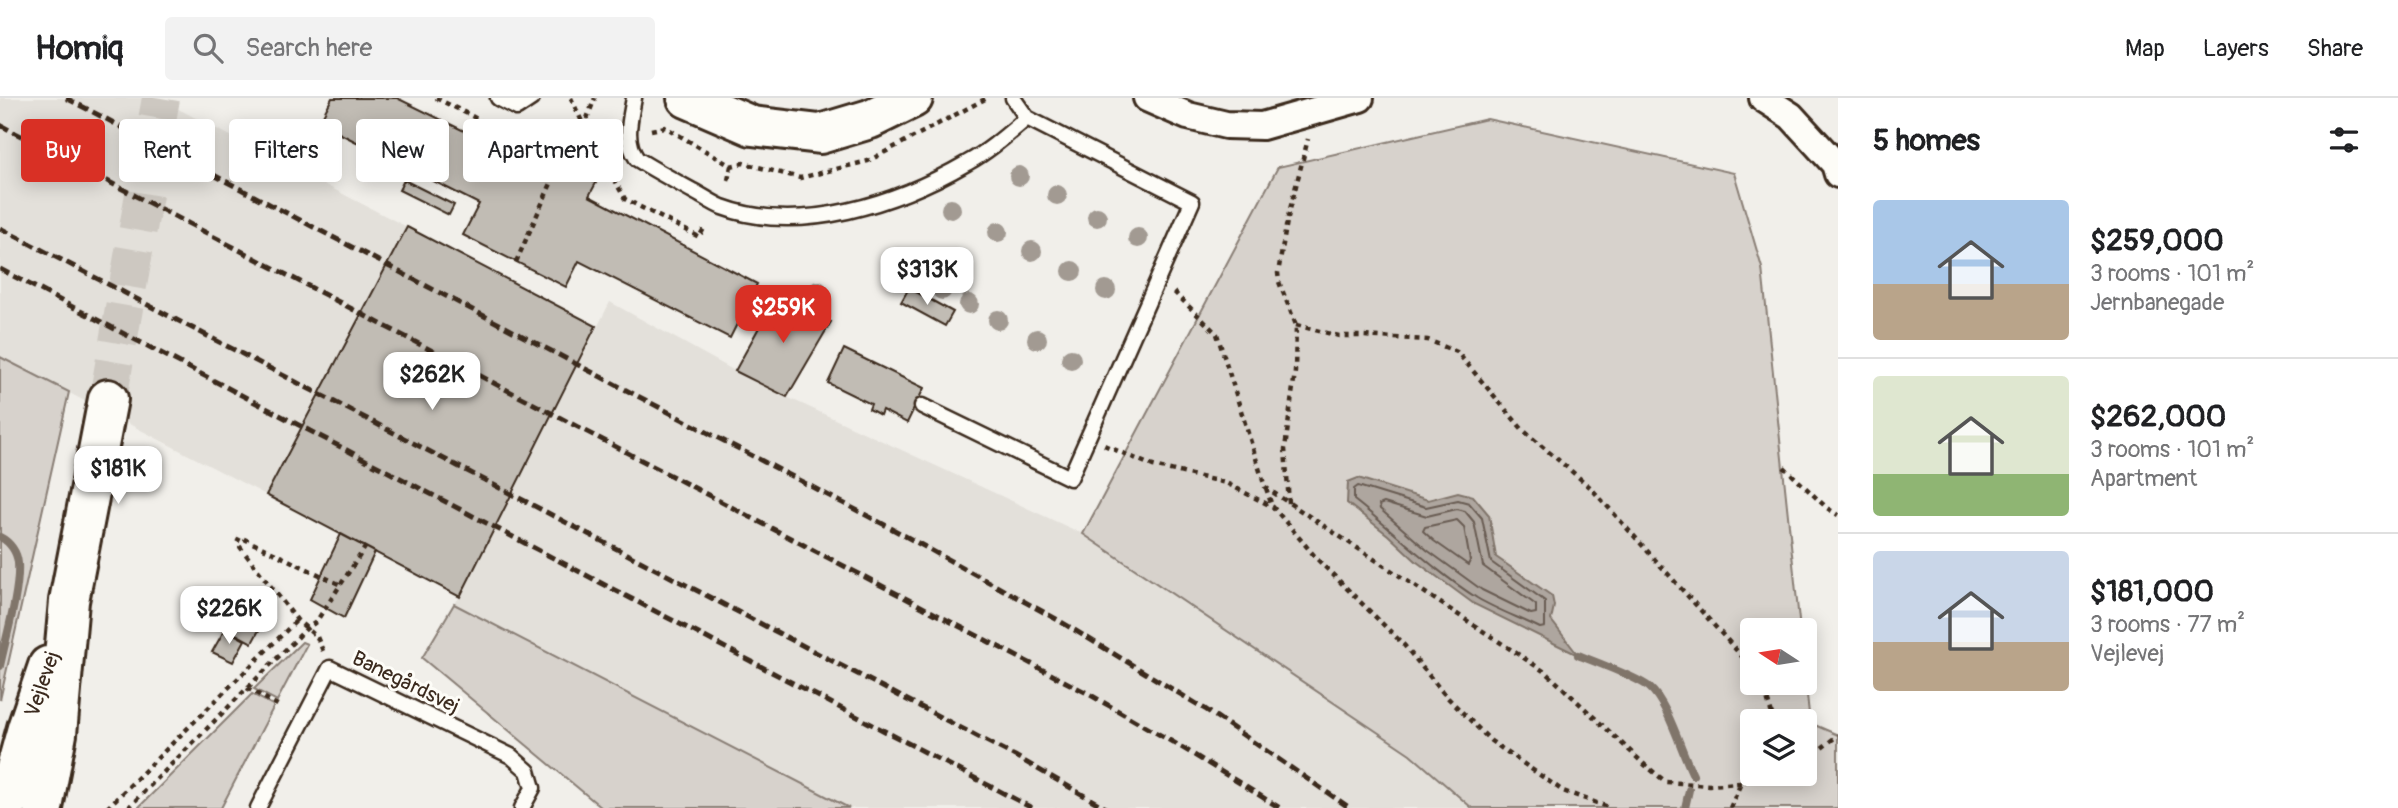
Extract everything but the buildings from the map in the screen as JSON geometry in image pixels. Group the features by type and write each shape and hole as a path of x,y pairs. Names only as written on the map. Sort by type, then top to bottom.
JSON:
{"street":[{"path":"687,98 752,127 820,134 870,119 913,98"},
{"path":"1147,98 1188,116 1226,125 1262,126 1360,98"},
{"path":"1763,98 1791,116 1835,164 1838,174"},
{"name":"Vejlevej","path":"43,808 57,734 69,601 108,399"},
{"path":"22,808 69,601"},
{"name":"Vejlevej","path":"5,808 27,728 69,601"}],"lane":[{"path":"498,98 517,108 532,98"},
{"path":"634,98 628,129 630,149 638,159 724,208 785,220 856,208 926,185 977,157 1027,118"},
{"path":"922,406 1070,478 1192,202 1027,118 1013,98"},
{"name":"Banegårdsvej","path":"258,808 330,668 511,756 528,771 533,788 523,808"}],"path":[{"path":"436,98 478,119"},
{"path":"572,98 581,119"},
{"path":"587,119 595,98"},
{"path":"1289,503 1285,449 1295,372 1296,325 1278,273 1287,222 1315,111"},
{"path":"728,180 731,166"},
{"path":"516,262 552,182"},
{"path":"616,182 625,198 699,237 705,227"},
{"path":"1158,279 1217,334 1273,507 1318,560 1404,645 1445,695 1490,741 1563,791 1611,808"},
{"path":"1296,325 1339,336 1363,335 1428,341 1457,352 1523,430 1590,487 1740,654"},
{"path":"1088,438 1153,466 1226,483 1273,507"},
{"path":"1784,467 1838,515"},
{"path":"1265,487 1548,674 1666,782 1709,785 1740,783"},
{"path":"330,668 317,637 297,620 237,542 240,537 341,585"},
{"path":"128,808 316,622 366,546"},
{"path":"107,808 297,620"},
{"path":"247,688 281,707"},
{"path":"1817,751 1838,735"},
{"path":"1730,808 1740,785"}],"shaded area":[{"path":"0,98 157,98 198,119 119,119 119,182 215,182 215,128 229,135 229,182 320,182 407,227 266,495 0,357"},
{"path":"1487,119 1734,173 1762,268 1799,618 1740,618 1740,695 1807,695 1808,709 1740,709 1740,786 1817,786 1817,726 1838,735 1838,808 1472,808 1410,754 1083,534 1278,167"},
{"path":"610,302 787,397 1083,534 1410,754 1472,808 849,808 454,604 460,597"},
{"path":"0,357 69,392 0,700"},
{"path":"454,604 849,808 602,808 422,658"},
{"path":"302,642 307,644 277,701 254,689"},
{"path":"252,694 273,705 273,708 221,808 138,808"}],"water":[{"path":"1358,478 1428,500 1458,492 1473,496 1489,515 1496,557 1552,596 1554,606 1551,620 1578,655 1474,604 1417,562 1347,503 1348,482"}],"waterway":[{"path":"0,537 15,551 18,563 15,600 0,666"},
{"path":"1578,655 1626,674 1656,694 1693,775"},
{"path":"1685,808 1689,790"}],"tunnel":[{"path":"108,399 161,98"}],"railway":[{"path":"66,98 887,526 1058,620 1205,709 1350,808"},
{"path":"0,125 1087,693 1280,808"},
{"path":"0,228 1015,756 1106,808"},
{"path":"0,269 1032,808"}]}
